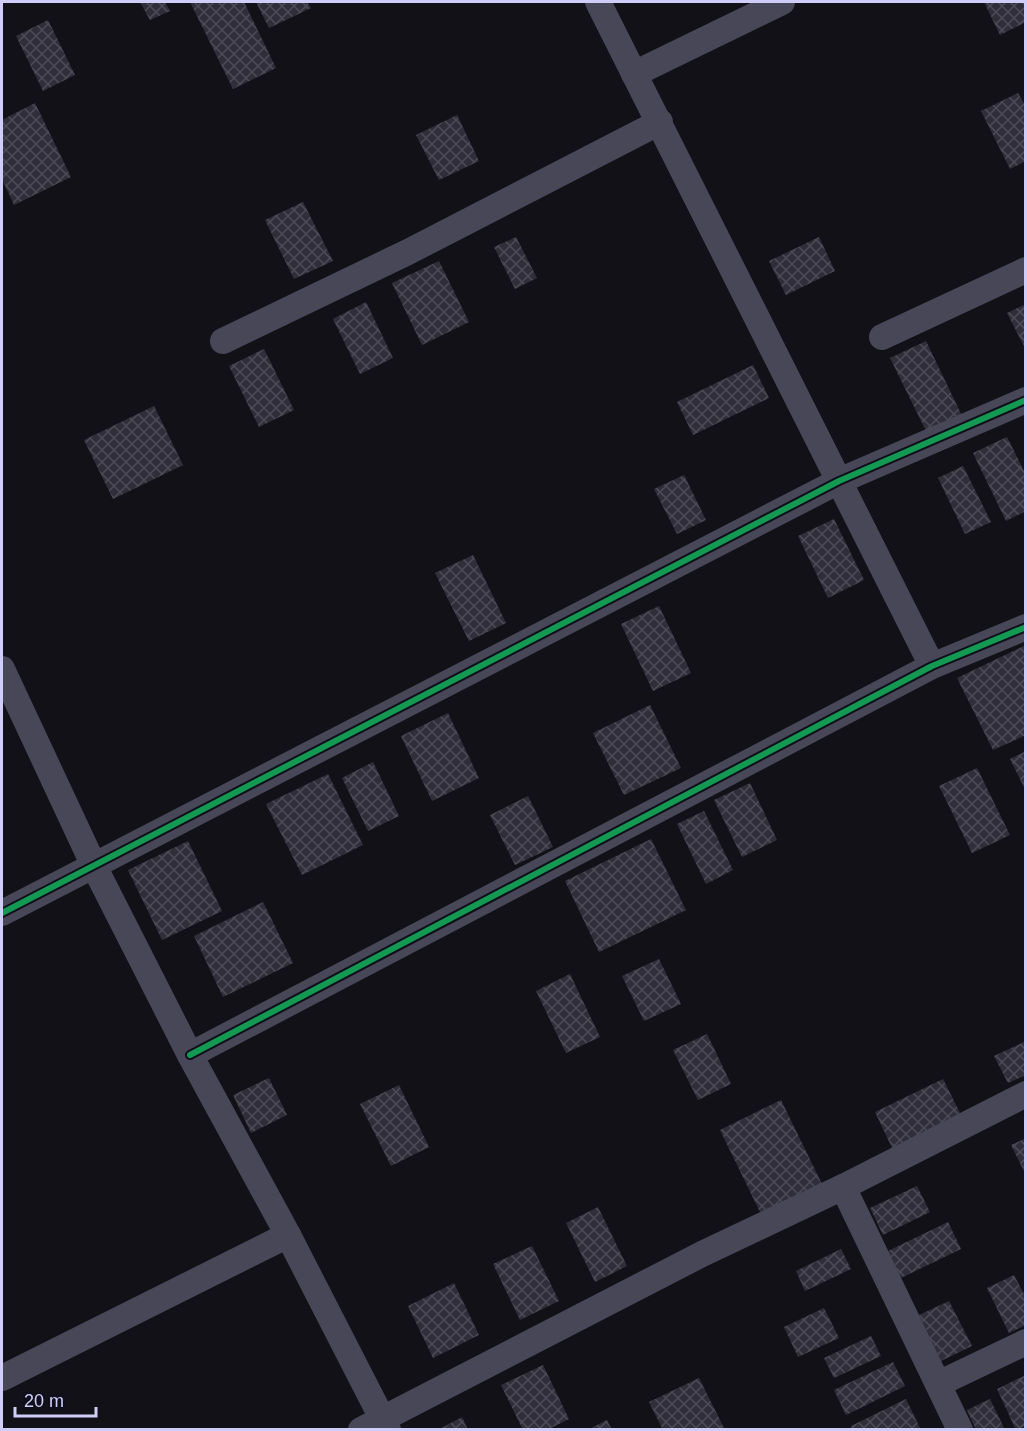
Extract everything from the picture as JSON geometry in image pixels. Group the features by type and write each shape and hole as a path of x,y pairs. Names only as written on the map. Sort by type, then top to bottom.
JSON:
{"street":[{"path":"598,2 932,666"},
{"path":"634,74 782,2"},
{"path":"223,341 408,252 660,122"},
{"path":"882,337 1026,270"},
{"path":"2,913 839,481 1026,400"},
{"path":"190,1055 932,666 1026,627"},
{"path":"2,669 94,866 190,1055 288,1235 378,1426 702,1254 843,1187 1026,1094"},
{"path":"843,1187 960,1430"},
{"path":"2,1378 288,1235"},
{"path":"938,1384 1026,1342"}],"building":[{"path":"140,2 165,2 170,11 150,20"},
{"path":"190,2 244,2 276,68 233,89"},
{"path":"256,2 307,2 311,8 269,28"},
{"path":"984,2 1026,2 1026,22 1000,35"},
{"path":"48,20 75,75 43,91 16,36"},
{"path":"1018,93 1026,107 1026,161 1010,169 981,111"},
{"path":"35,103 71,177 14,205 2,179 2,120"},
{"path":"457,115 479,161 439,180 416,135"},
{"path":"303,202 333,261 294,279 265,220"},
{"path":"516,237 537,278 515,289 494,247"},
{"path":"819,237 835,271 786,295 769,261"},
{"path":"439,261 469,322 422,345 392,283"},
{"path":"366,302 393,358 360,374 333,319"},
{"path":"1026,304 1026,350 1007,313"},
{"path":"926,341 964,420 929,437 890,358"},
{"path":"264,349 294,410 259,427 229,366"},
{"path":"753,365 769,398 693,435 677,402"},
{"path":"154,406 183,465 113,499 84,440"},
{"path":"1007,437 1026,475 1026,511 1006,521 973,453"},
{"path":"963,466 991,522 965,534 938,478"},
{"path":"684,475 706,520 677,534 654,489"},
{"path":"834,519 864,580 828,598 798,536"},
{"path":"473,555 506,623 469,641 435,573"},
{"path":"659,606 691,673 653,691 621,624"},
{"path":"1026,645 1026,735 993,750 957,678"},
{"path":"650,705 681,768 624,795 593,733"},
{"path":"448,713 479,778 432,801 401,736"},
{"path":"1026,751 1026,791 1010,759"},
{"path":"373,762 399,816 368,831 342,778"},
{"path":"977,768 1010,835 972,853 939,786"},
{"path":"328,774 363,845 302,875 266,804"},
{"path":"750,783 777,840 742,857 714,800"},
{"path":"528,796 553,847 515,865 490,815"},
{"path":"704,811 733,870 706,884 677,824"},
{"path":"651,839 686,910 599,952 565,881"},
{"path":"188,841 222,911 162,940 128,870"},
{"path":"263,902 293,963 223,997 194,936"},
{"path":"659,959 681,1004 644,1021 622,976"},
{"path":"570,974 600,1037 566,1053 536,991"},
{"path":"707,1034 731,1084 698,1100 673,1050"},
{"path":"1026,1041 1026,1075 1008,1083 994,1056"},
{"path":"269,1078 287,1115 251,1133 233,1095"},
{"path":"943,1079 962,1117 893,1150 875,1112"},
{"path":"399,1085 429,1147 391,1166 360,1104"},
{"path":"781,1100 822,1184 761,1214 720,1130"},
{"path":"1026,1138 1026,1175 1011,1145"},
{"path":"917,1186 930,1212 883,1235 870,1208"},
{"path":"598,1207 627,1266 595,1282 566,1223"},
{"path":"948,1222 961,1249 901,1278 888,1251"},
{"path":"532,1246 559,1301 520,1320 493,1264"},
{"path":"841,1249 851,1269 805,1291 796,1271"},
{"path":"1014,1275 1026,1298 1026,1325 1009,1333 987,1288"},
{"path":"454,1283 479,1335 433,1358 408,1306"},
{"path":"949,1301 972,1346 941,1361 919,1315"},
{"path":"824,1308 839,1338 798,1357 784,1327"},
{"path":"871,1336 881,1356 834,1378 824,1358"},
{"path":"893,1362 905,1386 846,1415 834,1390"},
{"path":"543,1365 569,1419 547,1430 523,1430 501,1385"},
{"path":"1026,1375 1026,1426 1016,1430 997,1389"},
{"path":"699,1378 725,1430 663,1430 649,1402"},
{"path":"906,1399 921,1430 852,1430 851,1426"},
{"path":"990,1399 1005,1430 976,1430 967,1410"},
{"path":"462,1417 468,1430 438,1430"},
{"path":"607,1420 612,1430 587,1430"}],"cycle path":[{"path":"2,913 839,481 1026,400"},
{"path":"190,1055 932,666 1026,627"}]}
